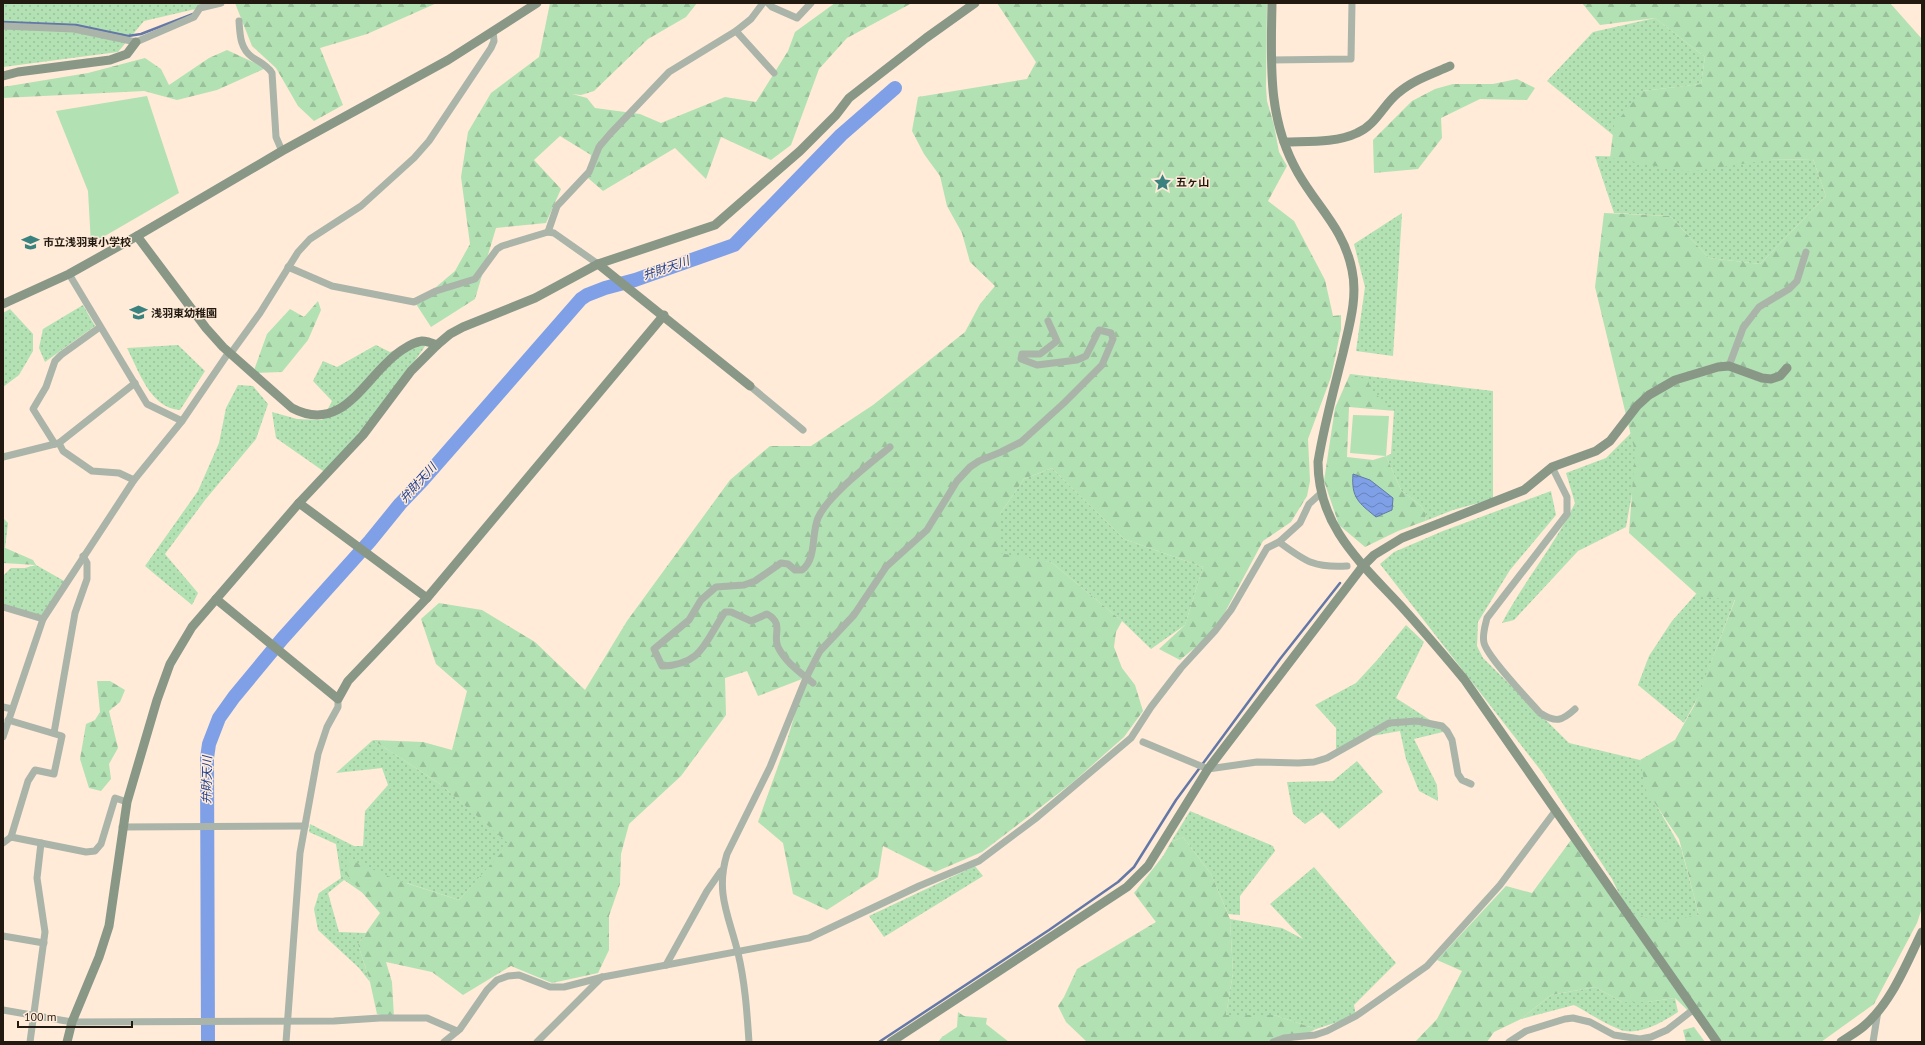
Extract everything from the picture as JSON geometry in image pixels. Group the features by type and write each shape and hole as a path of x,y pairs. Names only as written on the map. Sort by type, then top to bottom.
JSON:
{"street":[{"path":"3,76 18,72 110,60 127,54 136,42 194,17 200,8 221,3"},
{"path":"3,304 70,274 282,150 448,60 537,3"},
{"path":"548,232 557,206 589,172 599,147 610,134 669,72 736,31 751,19 763,3"},
{"path":"768,3 772,7 797,18 812,3"},
{"path":"67,1042 72,1022 99,957 108,926 127,802 157,700 170,664 192,627 299,503 363,436 411,371 450,334 463,327 535,298 598,264 715,225 784,167 836,115 849,98 926,38 975,3"},
{"path":"1272,3 1271,60 1275,113 1284,142 1298,174 1336,226 1344,242 1353,272 1353,309 1318,462 1320,494 1329,518 1348,548 1435,643 1464,679 1717,1042"},
{"path":"1271,60 1351,59 1352,3"},
{"path":"239,21 241,44 251,56 268,67 272,73 276,137 282,150"},
{"path":"3,26 74,29 136,42"},
{"path":"3,738 43,619 134,480 182,421 230,352 260,313 288,266 310,239 361,206 388,184 424,147 491,48 494,41 493,31"},
{"path":"736,31 774,74"},
{"path":"1284,142 1344,138 1357,133 1372,123 1397,93 1422,78 1450,66"},
{"path":"288,266 332,286 414,302 436,290 475,279 497,249 502,246 548,232 554,233 627,286 803,430"},
{"path":"137,236 206,328 230,352 292,408 303,413 321,415 339,410 346,406 380,368 408,346 423,341 437,345"},
{"path":"1729,366 1743,328 1759,306 1789,289 1797,281 1806,252"},
{"path":"70,274 147,404 182,421"},
{"path":"286,1042 289,1021 300,853 304,826 321,743 338,707 338,699 348,681 427,598 664,316"},
{"path":"666,965 707,891 722,869 727,854 770,767 806,678 824,647 854,614 886,567 927,530 957,481 970,467 1021,442 1064,404 1102,365 1113,340 1111,333 1099,330 1086,356 1077,360 1037,365 1021,359 1022,354 1040,354 1057,341 1048,321"},
{"path":"100,327 55,361 46,387 33,408 63,451 92,471 119,473 134,480"},
{"path":"891,1042 1127,887 1148,866 1208,769 1374,555 1402,538 1524,490 1552,467 1596,451 1610,441 1637,406 1649,395 1675,380 1718,367 1729,366 1762,378 1771,379 1780,376 1788,368"},
{"path":"3,457 57,444 135,383"},
{"path":"813,684 785,658 777,646 778,632 776,622 767,614 751,620 731,612 725,612 700,653 685,662 662,666 654,649 689,620 701,600 716,587 744,585 759,579 781,563 788,564 795,570 802,570 806,567 810,559 817,519 824,508 845,486 890,447"},
{"path":"1552,467 1567,497 1567,514 1487,618 1484,630 1484,643 1490,655 1540,713 1551,720 1558,720 1567,716 1575,709"},
{"path":"444,1042 457,1031 487,990 497,980 508,976 519,975 550,987 564,987 603,977 809,938 919,886 979,861 1028,824 1131,738 1151,707 1180,668 1215,631 1231,610 1267,548 1279,542 1300,523 1309,504 1320,494"},
{"path":"299,503 427,598"},
{"path":"1279,542 1300,558 1314,565 1331,567 1347,566"},
{"path":"54,733 75,613 87,579 87,563 83,556"},
{"path":"216,599 338,699"},
{"path":"3,607 43,619"},
{"path":"3,707 12,709"},
{"path":"3,843 11,837 28,781 35,770 54,774 62,736 8,720"},
{"path":"1143,742 1208,769 1257,762 1296,764 1314,762 1327,758 1389,723 1417,721 1442,726 1447,730 1452,740 1458,774 1462,780 1471,784"},
{"path":"11,837 86,852 95,851 101,844 115,798 127,802"},
{"path":"1273,1042 1284,1038 1315,1035 1329,1030 1356,1016 1427,966 1500,885 1556,810"},
{"path":"122,827 304,826"},
{"path":"30,1042 44,943 44,918 37,878 41,843"},
{"path":"722,869 722,900 738,952 749,1042"},
{"path":"1841,1042 1864,1026 1878,1010 1898,980 1922,932"},
{"path":"3,936 44,943"},
{"path":"537,1042 603,977"},
{"path":"1509,1042 1526,1031 1572,1018 1590,1022 1614,1035 1640,1039 1651,1037 1667,1030 1694,1009"},
{"path":"3,1010 72,1022 289,1021 427,1018 457,1031"},
{"path":"1873,1042 1878,1010"}],"green space":[{"path":"3,3 221,3 144,21 118,52 3,67"},
{"path":"235,3 437,3 367,34 320,48 343,105 314,121 298,106 276,68 252,46"},
{"path":"550,3 697,3 686,17 648,39 594,91 581,95 572,94 587,98 595,108 640,114 661,123 725,97 756,102 788,51 795,32 835,3 912,3 847,38 819,69 791,145 771,160 721,137 706,179 675,148 603,191 588,178 591,155 560,136 534,160 561,189 546,223 496,228 475,299 431,327 416,304 455,271 470,244 461,177 468,132 491,93 539,57"},
{"path":"997,3 1267,3 1267,101 1274,125 1279,152 1287,166 1268,201 1294,221 1325,280 1333,316 1341,315 1341,329 1331,377 1308,439 1310,481 1307,496 1291,522 1263,541 1215,631 1180,660 1159,649 1185,625 1203,567 1124,539 1052,468 1024,479 1000,514 1000,553 1051,562 1122,621 1116,632 1114,647 1122,668 1135,685 1143,711 1124,737 1072,783 982,852 935,872 883,846 878,877 827,910 793,894 783,843 758,822 786,744 805,680 796,671 802,679 758,696 747,671 725,678 726,715 681,776 629,824 621,854 620,884 609,916 609,950 598,973 552,983 511,966 463,995 432,972 386,962 392,982 394,1018 377,1014 370,982 358,944 380,913 345,873 348,859 400,881 459,900 509,844 440,784 373,740 423,742 452,750 467,691 436,664 421,619 439,603 482,610 535,642 585,690 627,621 730,480 770,446 811,446 873,405 965,332 980,304 995,286 970,262 962,233 947,206 940,176 924,154 912,131 918,97 1027,79 1036,62"},
{"path":"1582,3 1890,3 1922,39 1922,908 1917,923 1874,1004 1821,1042 1720,1042 1675,998 1647,1002 1622,1002 1595,987 1551,995 1521,1019 1494,1032 1487,1042 1415,1042 1437,1019 1462,971 1437,960 1506,886 1532,893 1574,836 1622,911 1662,922 1699,915 1679,839 1646,790 1640,760 1675,740 1694,706 1735,600 1700,597 1629,533 1635,452 1595,287 1604,213 1670,216 1709,258 1760,264 1826,196 1813,159 1768,160 1689,172 1610,158 1614,125 1642,91 1701,84 1705,57 1655,18 1600,25"},
{"path":"1655,18 1705,57 1701,84 1642,91 1613,135 1547,81 1593,32"},
{"path":"227,50 266,68 217,90 177,100 144,91 3,98 3,87 88,73 145,58 161,69 169,85 209,58"},
{"path":"1517,79 1535,88 1527,100 1480,99 1441,118 1442,138 1418,169 1374,173 1373,140 1412,101 1435,89 1453,84 1493,84"},
{"path":"147,96 179,193 91,244 88,191 56,111"},
{"path":"1595,156 1768,160 1813,159 1826,196 1760,264 1709,258 1670,216 1614,213"},
{"path":"1402,213 1393,356 1356,351 1365,287 1354,244"},
{"path":"318,301 321,310 308,340 282,372 253,373 267,334 290,309 304,317"},
{"path":"83,305 95,326 45,362 39,348 43,329"},
{"path":"10,309 33,334 33,351 19,375 3,387 3,313"},
{"path":"417,342 428,342 359,440 326,473 276,438 272,412 297,419 322,420 332,401 313,381 323,361 337,367 376,345 390,352"},
{"path":"178,345 205,371 180,410 170,408 153,396 141,377 127,348"},
{"path":"1350,374 1493,391 1493,499 1453,510 1425,521 1426,514 1421,506 1401,490 1386,456 1391,454 1394,411"},
{"path":"1350,374 1368,380 1371,390 1395,411 1349,407 1347,457 1373,460 1386,456 1401,490 1421,506 1426,514 1425,521 1398,531 1365,547 1339,525 1324,481 1335,408"},
{"path":"238,385 253,386 268,404 256,439 205,500 165,554 198,593 192,605 145,566 198,491 219,443 226,408"},
{"path":"1353,415 1389,416 1386,456 1350,453"},
{"path":"1631,433 1638,460 1626,527 1578,551 1514,620 1502,623 1520,592 1558,534 1575,503 1566,473 1606,458"},
{"path":"1052,468 1124,539 1203,567 1185,625 1151,649 1122,621 1051,562 996,557 1000,514 1024,479"},
{"path":"1551,491 1556,515 1510,570 1478,622 1477,646 1483,658 1569,743 1640,760 1654,801 1681,848 1699,915 1667,927 1631,918 1612,879 1542,772 1380,564 1394,552 1443,531"},
{"path":"3,518 8,523 5,548 3,547"},
{"path":"3,547 33,560 36,565 3,563"},
{"path":"36,565 66,582 43,619 3,607 3,576 11,568 25,568"},
{"path":"1696,594 1735,599 1698,697 1684,723 1638,685 1649,656 1672,621"},
{"path":"1406,625 1424,642 1396,698 1447,731 1414,739 1437,785 1438,801 1419,791 1406,759 1400,731 1361,738 1336,752 1336,728 1315,705 1356,683"},
{"path":"97,681 110,681 125,690 120,702 109,711 118,748 109,764 111,779 101,791 89,788 80,759 86,724 95,720 100,712"},
{"path":"373,740 440,784 510,844 459,900 407,883 392,913 344,880 328,893 339,932 366,933 358,944 370,982 359,968 318,930 314,909 319,893 341,878 336,844 309,832 310,824 354,846 363,846 365,811 388,785 382,768 336,773"},
{"path":"1357,761 1383,792 1339,829 1322,812 1305,824 1293,814 1287,782 1333,781"},
{"path":"1190,811 1273,846 1275,851 1240,896 1240,915 1228,914 1211,874 1183,837 1171,842"},
{"path":"1183,837 1211,874 1230,919 1233,973 1226,1015 1274,1015 1316,1029 1289,1042 1087,1042 1066,1022 1058,1006 1064,997 1077,969 1156,922 1134,893 1163,856 1171,842"},
{"path":"975,866 983,876 884,937 869,916"},
{"path":"1314,867 1396,963 1354,1005 1356,1016 1316,1029 1274,1015 1226,1015 1233,973 1230,919 1282,928 1303,939 1270,904"},
{"path":"1595,987 1622,1002 1647,1002 1675,998 1678,1012 1658,1024 1643,1030 1635,1031 1615,1028 1574,1005 1521,1019 1551,995"},
{"path":"958,1012 964,1016 987,1018 986,1024 1009,1042 938,1042 942,1037 957,1027"},
{"path":"1694,1027 1705,1042 1686,1042 1683,1030"}],"water":[{"path":"1353,474 1370,480 1393,498 1392,510 1376,517 1365,508 1357,499 1353,489"}],"waterway":[{"path":"3,22 76,25 128,36 141,34 193,14"},
{"name":"弁財天川","path":"208,1042 207,758 209,744 219,718 234,697 282,639 370,541 400,504 422,481 581,299 605,288 635,280 734,245 841,135 895,88"},
{"path":"879,1042 1049,930 1118,882 1134,867 1176,800 1280,659 1340,583"}],"place":[{"name":"五ヶ山","path":"1163,182"},
{"name":"市立浅羽東小学校","path":"30,242"},
{"name":"浅羽東幼稚園","path":"138,313"}]}
